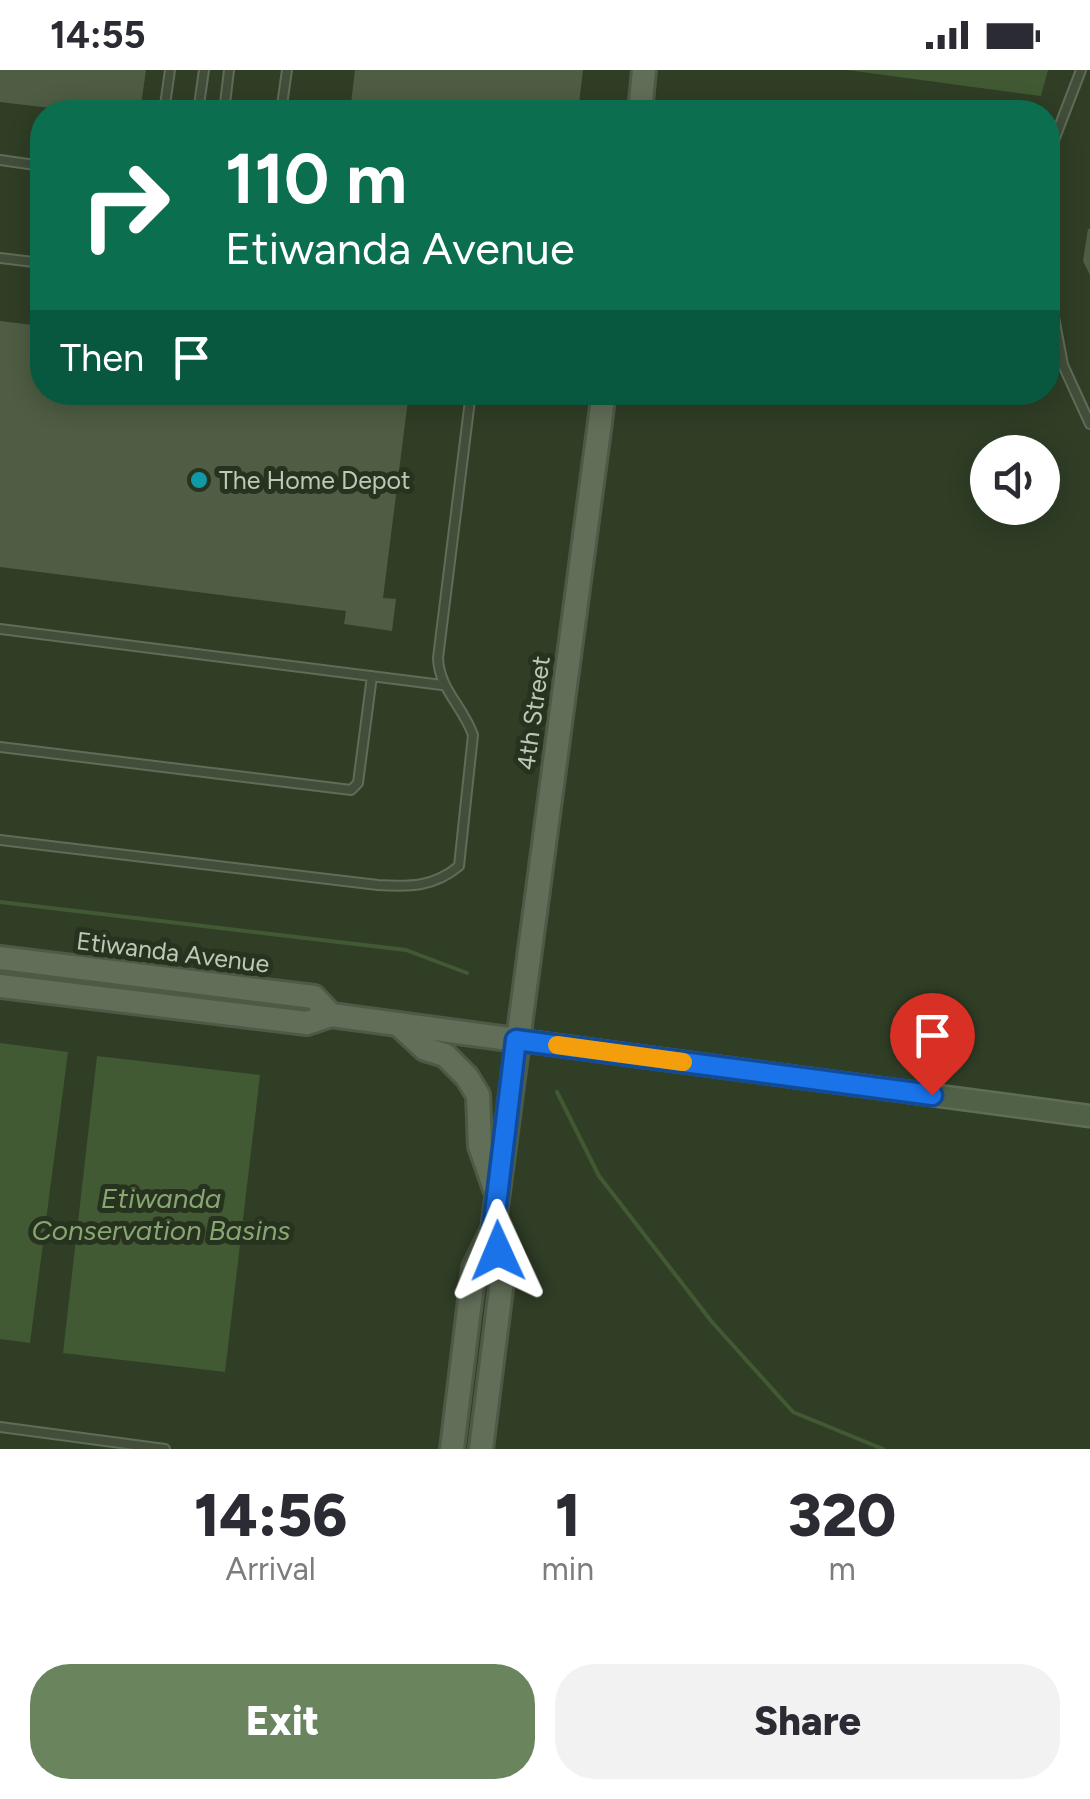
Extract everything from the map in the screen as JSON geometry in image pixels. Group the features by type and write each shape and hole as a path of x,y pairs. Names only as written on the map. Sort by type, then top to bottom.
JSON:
{"main road":[{"path":"641,100 644,70"},
{"name":"4th Street","path":"493,1230 602,405"},
{"name":"Etiwanda Avenue","path":"0,958 314,997 331,1015"},
{"name":"Etiwanda Avenue","path":"0,986 308,1023 331,1015 1090,1116"},
{"path":"398,1024 425,1049 445,1054 473,1086 482,1120 480,1146 498,1196"},
{"path":"452,1449 474,1268 493,1230"},
{"path":"481,1449 503,1272 493,1230"}],"lane":[{"path":"166,100 170,70"},
{"path":"200,100 204,70"},
{"path":"225,100 229,70"},
{"path":"282,100 288,70"},
{"path":"1060,125 1081,70"},
{"path":"0,160 30,164"},
{"path":"0,258 30,262"},
{"path":"1060,345 1064,365 1090,424"},
{"path":"0,840 378,885 442,880 459,866 465,841 474,735 466,715 442,685 438,658 469,405"},
{"path":"0,629 442,685"},
{"path":"0,747 351,790 358,783 372,676"},
{"path":"0,1428 165,1449"}],"water":[{"path":"847,70 1048,70 1041,96"},
{"name":"Etiwanda Conservation Basins","path":"0,1043 68,1052 30,1343 0,1339"},
{"name":"Etiwanda Conservation Basins","path":"97,1056 260,1075 225,1372 63,1353"}],"building":[{"path":"0,70 146,70 142,100 30,100 30,106 0,102"},
{"path":"355,70 583,70 579,100 351,100"},
{"path":"1090,229 1090,275 1083,261"},
{"name":"The Home Depot","path":"0,321 30,325 30,405 407,405 383,598 396,599 392,631 344,624 346,611 0,567"}],"waterway":[{"path":"0,902 406,950 467,973"},
{"path":"557,1092 599,1176 712,1322 793,1412 883,1449"}],"slow traffic":[{"path":"557,1045 683,1062"}],"place":[{"name":"The Home Depot","path":"199,480"}],"route":[{"path":"498,1251 493,1230 516,1040 932,1095"}]}
